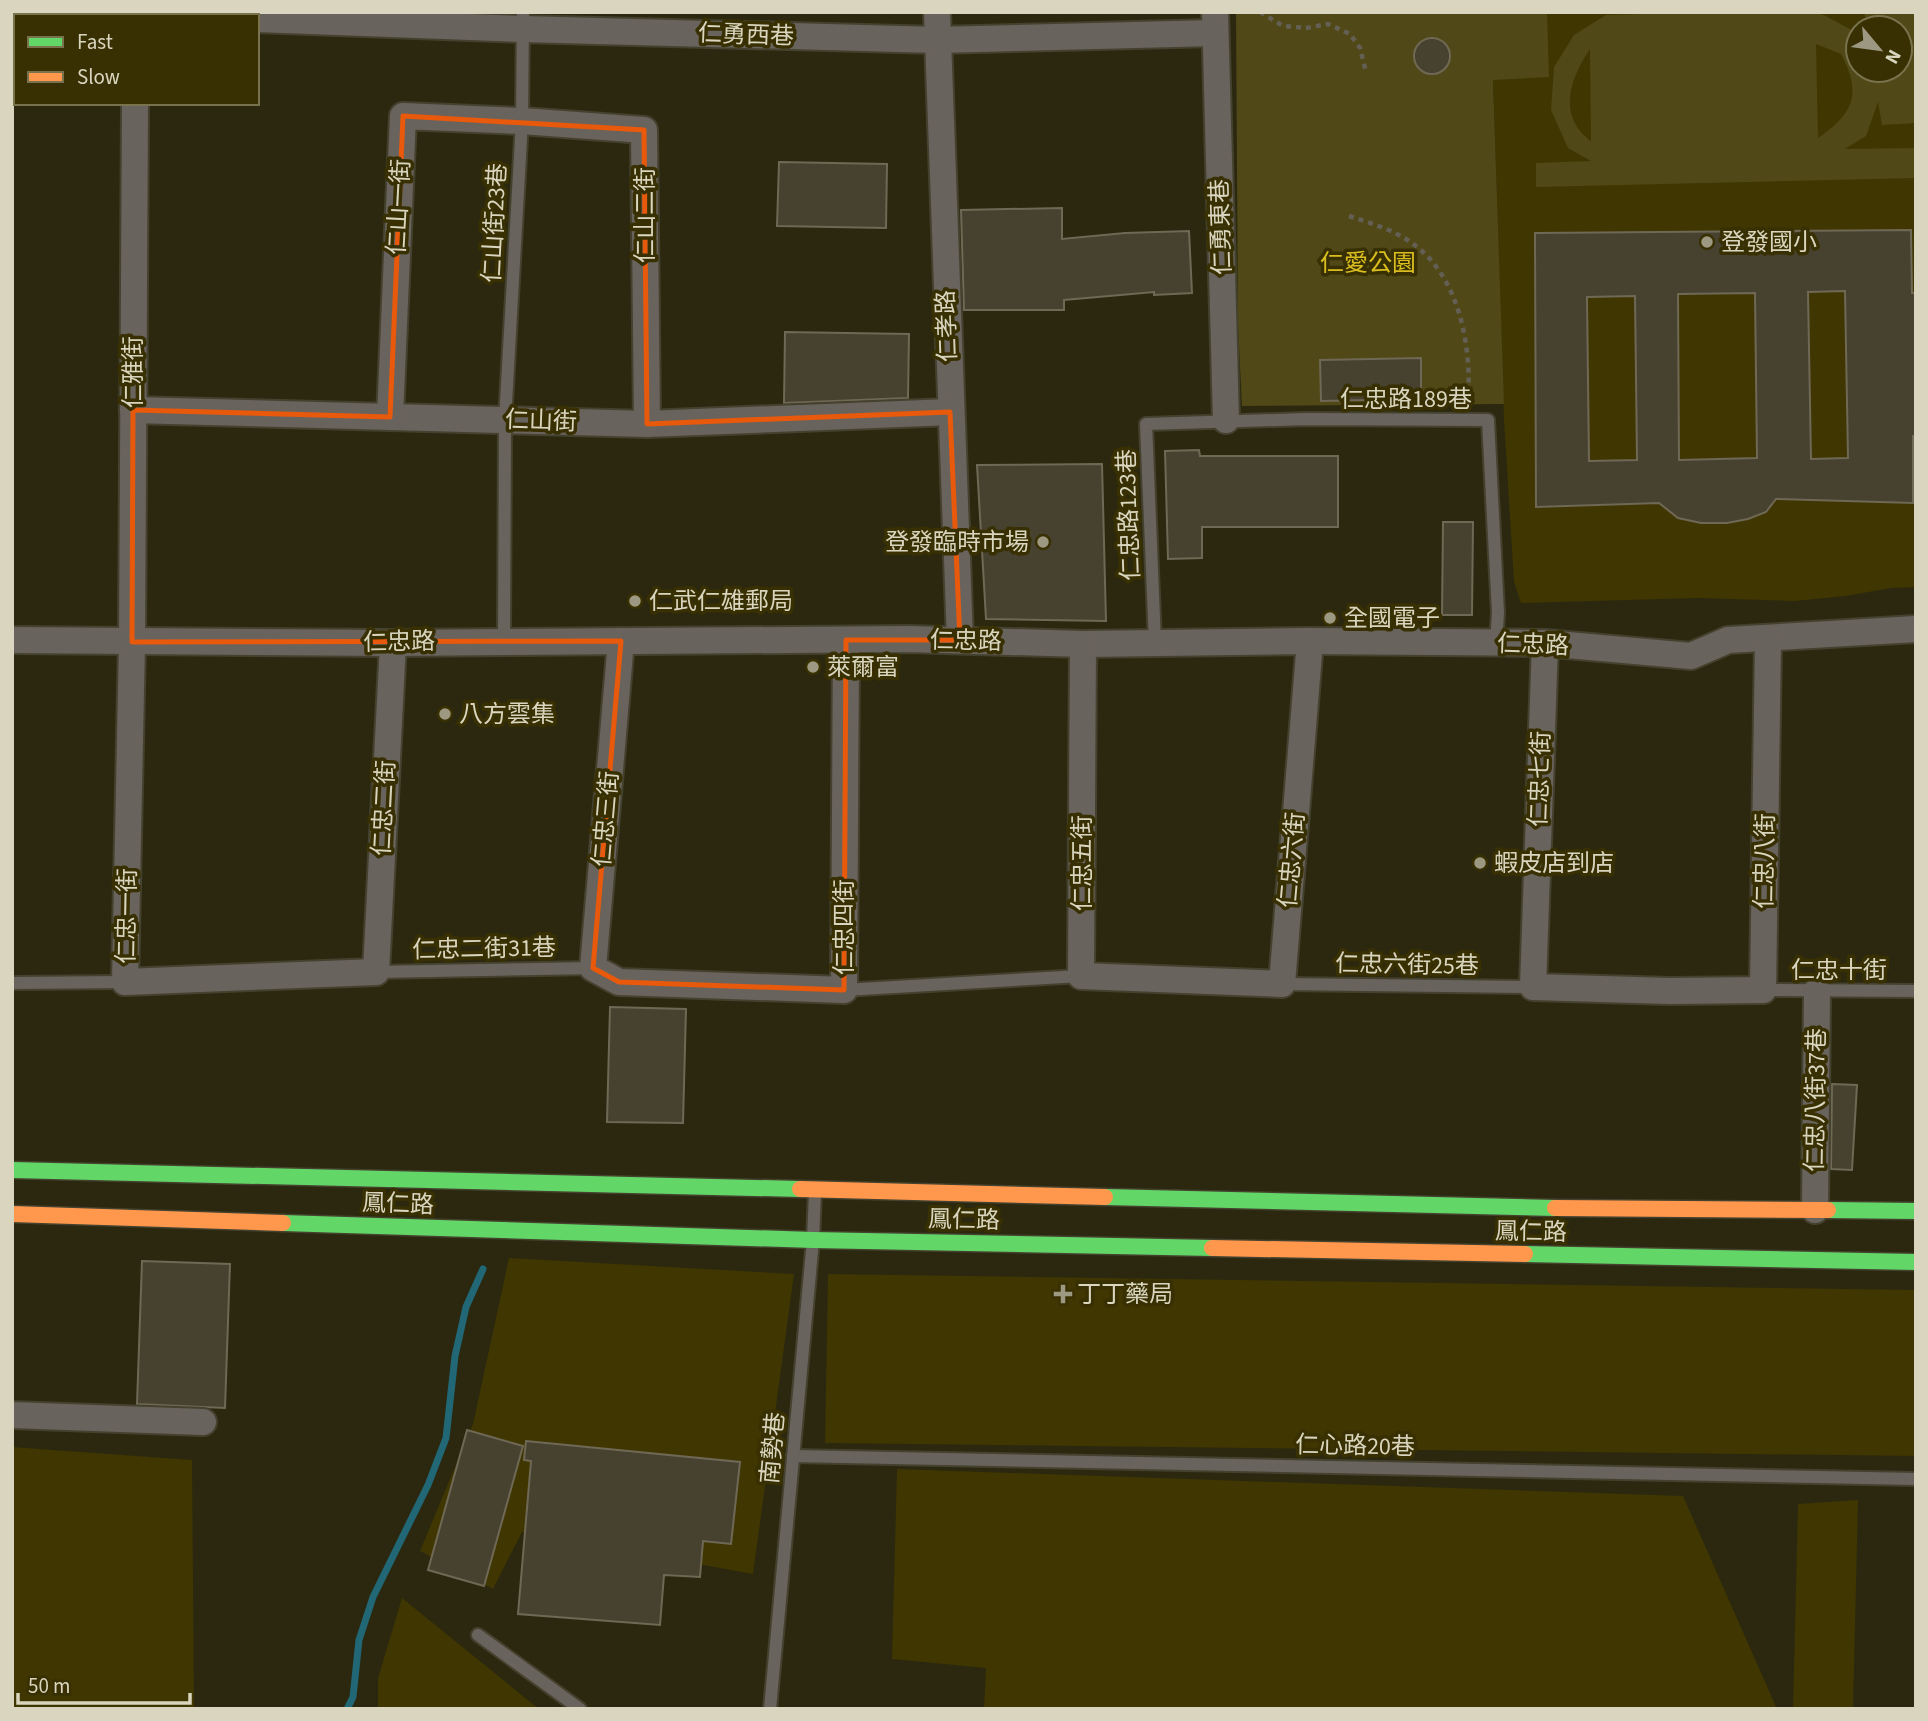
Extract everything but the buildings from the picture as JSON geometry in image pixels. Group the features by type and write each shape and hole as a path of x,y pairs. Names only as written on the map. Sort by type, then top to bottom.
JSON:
{"main road":[{"name":"鳳仁路","path":"12,1170 1597,1209 1916,1211"},
{"name":"鳳仁路","path":"12,1214 813,1240 1916,1262"}],"street":[{"name":"仁孝路","path":"937,12 960,640"},
{"name":"仁勇西巷","path":"259,19 523,21 937,40 1214,23"},
{"name":"仁勇東巷","path":"1214,23 1226,421"},
{"name":"仁雅街","path":"132,642 135,105"},
{"name":"仁山一街","path":"390,417 403,116 522,121"},
{"name":"仁山二街","path":"522,121 644,130 647,424"},
{"name":"仁山街","path":"133,410 647,424 950,412"},
{"name":"仁忠路","path":"12,640 393,643 846,639 1083,643 1545,643 1691,656 1728,640 1916,629"},
{"name":"仁忠四街","path":"593,968 619,982 844,989 846,639"},
{"name":"仁忠八街","path":"1763,990 1768,639"},
{"name":"仁忠三街","path":"593,968 621,641"},
{"name":"仁忠六街","path":"1282,984 1310,641"},
{"name":"仁忠一街","path":"132,642 125,982 376,972"},
{"name":"仁忠二街","path":"376,972 393,643"},
{"name":"仁忠五街","path":"1082,976 1083,643"},
{"name":"仁忠七街","path":"1533,987 1545,643"},
{"path":"1082,976 1282,984"},
{"path":"1533,987 1670,992 1763,990"},
{"name":"仁忠八街37巷","path":"1815,1210 1817,991"},
{"path":"12,1415 203,1422"}],"lane":[{"name":"仁山街23巷","path":"504,640 505,420 522,121 523,21"},
{"name":"仁忠路189巷","path":"1226,421 1488,420 1497,613 1496,644"},
{"name":"仁忠路123巷","path":"1155,643 1146,424 1226,421"},
{"name":"仁忠二街31巷","path":"376,972 593,968"},
{"path":"844,989 1082,976"},
{"path":"12,982 125,982"},
{"name":"仁忠六街25巷","path":"1282,984 1533,987"},
{"name":"仁忠十街","path":"1763,990 1916,991"},
{"name":"南勢巷","path":"771,1709 813,1240 815,1191"},
{"name":"仁心路20巷","path":"793,1456 1916,1479"},
{"path":"478,1634 580,1709"}],"path":[{"path":"1260,12 1283,26 1306,28 1328,24 1350,34 1360,48 1366,72"},
{"path":"1349,216 1381,226 1410,242 1440,270 1462,320 1470,370 1467,420"}],"highlighted area":[{"path":"403,116 644,130 647,424 950,412 960,640 846,640 844,990 619,982 593,968 621,641 132,642 133,410 390,417"}],"shaded area":[{"name":"登發國小","path":"1495,12 1916,12 1916,587 1794,601 1697,598 1521,603 1514,582 1504,420 1493,79"},
{"path":"509,1258 794,1274 753,1574 522,1532 493,1589 420,1551 473,1424"},
{"path":"828,1274 1916,1290 1916,1456 825,1443"},
{"path":"12,1447 192,1460 194,1709 12,1709"},
{"path":"897,1469 1683,1496 1777,1709 984,1709 986,1668 892,1659"},
{"path":"1858,1500 1853,1709 1793,1709 1798,1504"},
{"path":"402,1598 539,1709 378,1709 378,1678"}],"green space":[{"name":"仁愛公園","path":"1236,12 1547,12 1549,77 1493,80 1504,404 1242,406 1238,326"},
{"path":"1812,12 1824,15 1844,26 1844,60 1841,54 1816,44 1818,138 1847,111 1851,102 1851,84 1914,84 1914,14 1864,12 1916,12 1916,123 1882,125 1878,102 1866,136 1845,149 1916,148 1916,178 1536,187 1536,163 1591,161 1568,148 1551,110 1554,67 1574,35 1606,15","holes":["1590,49 1591,142 1577,127 1570,106 1575,76"]}],"waterway":[{"path":"347,1709 353,1697 359,1640 373,1597 428,1485 446,1438 455,1356 466,1307 483,1269"}],"traffic: fast":[{"path":"12,1170 800,1189"},
{"path":"1105,1197 1555,1208"},
{"path":"1828,1210 1916,1211"},
{"path":"283,1223 813,1240 1212,1248"},
{"path":"1525,1254 1916,1262"}],"traffic: slow":[{"path":"800,1189 1105,1197"},
{"path":"1555,1208 1828,1210"},
{"path":"12,1214 283,1223"},
{"path":"1212,1248 1525,1254"}],"place":[{"name":"登發國小","path":"1707,242"},
{"name":"登發臨時市場","path":"1043,542"},
{"name":"仁武仁雄郵局","path":"635,601"},
{"name":"全國電子","path":"1330,618"},
{"name":"萊爾富","path":"813,667"},
{"name":"八方雲集","path":"445,714"},
{"name":"蝦皮店到店","path":"1480,863"},
{"name":"丁丁藥局","path":"1063,1294"}]}
